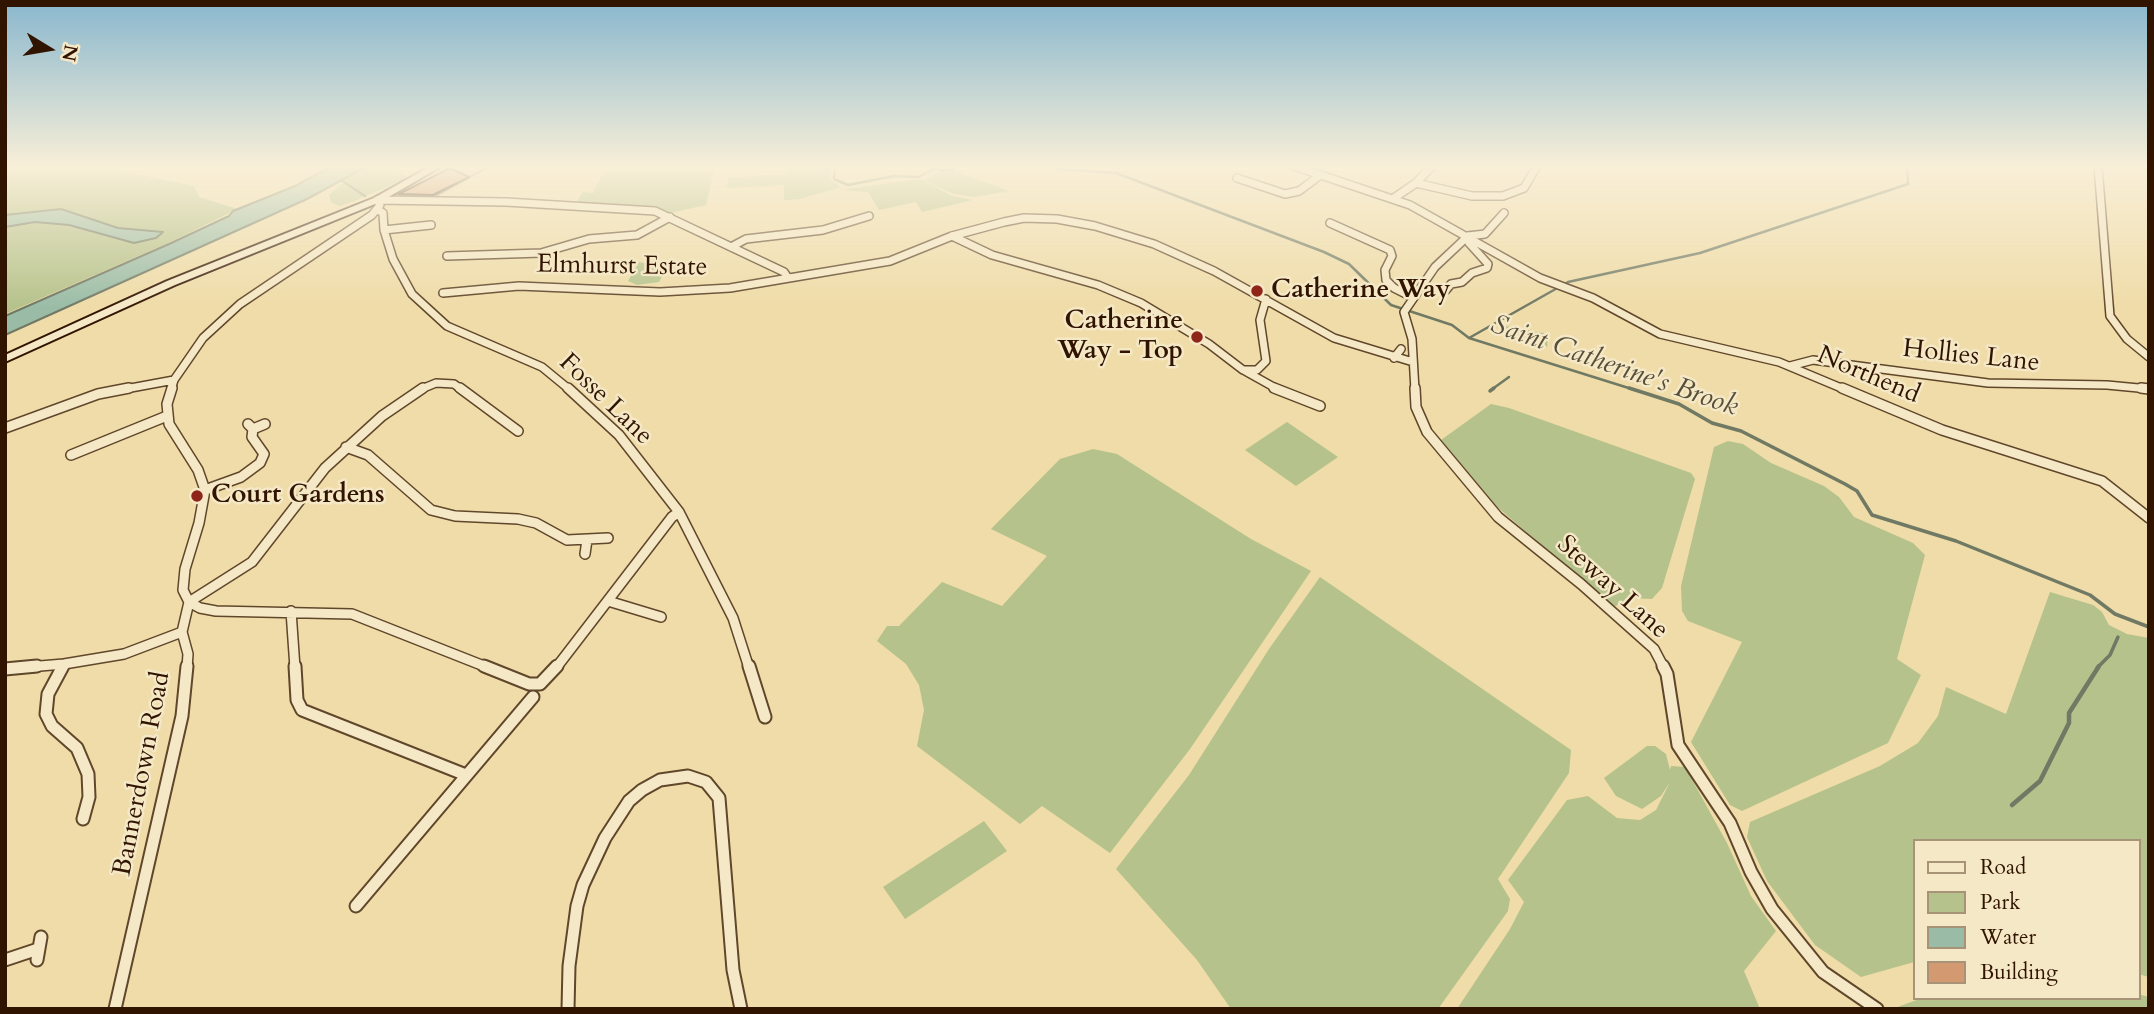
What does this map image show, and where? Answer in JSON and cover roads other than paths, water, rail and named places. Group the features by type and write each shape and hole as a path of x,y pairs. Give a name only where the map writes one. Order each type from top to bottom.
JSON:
{"street":[{"path":"5,359 175,282 356,213"},
{"path":"265,425 250,426 252,438 262,449 260,463 241,478 205,490 198,470 169,424 168,393 188,356 223,318 367,213"},
{"name":"Fosse Lane","path":"383,213 384,230 393,259 412,294 438,321 542,367 556,377 619,435 679,512 733,618 765,717"},
{"name":"Elmhurst Estate","path":"659,213 783,272 788,278"},
{"name":"Northend","path":"1424,213 1515,264 1560,286 1593,298 1670,337 1736,350 1790,366 1960,436 2102,481 2149,518"},
{"path":"1330,223 1390,250 1392,256 1385,270 1386,280 1408,305 1435,267 1468,236 1485,234 1504,213"},
{"path":"2104,213 2110,316 2127,339 2149,357"},
{"name":"Elmhurst Estate","path":"731,247 747,239 823,230 865,220 869,216"},
{"path":"447,256 541,253 589,239 637,234 670,217"},
{"path":"952,236 1024,218 1072,220 1164,247 1266,299 1334,338 1413,362"},
{"path":"384,230 431,225"},
{"path":"952,236 992,255 1098,285 1141,303 1209,344 1271,387 1320,406"},
{"name":"Elmhurst Estate","path":"443,293 519,286 693,292 890,261 952,236"},
{"path":"1446,290 1451,284 1462,282 1472,273 1488,268 1485,260 1469,243 1468,236"},
{"path":"1243,370 1257,370 1266,361 1260,320 1266,299"},
{"name":"Steway Lane","path":"1408,305 1416,407 1430,439 1498,517 1581,584 1654,649 1667,674 1678,745 1723,811 1751,872 1772,909 1823,972 1877,1009"},
{"path":"1394,358 1401,349"},
{"name":"Hollies Lane","path":"1790,366 1813,360 2020,386 2107,384 2149,388"},
{"path":"5,428 98,394 174,380"},
{"path":"519,431 454,384 436,383 417,391 346,447 309,486 252,562 189,602 200,608 216,611 352,614 528,684 540,684 549,677 672,517 679,512"},
{"path":"71,454 167,416"},
{"path":"346,447 368,455 431,510 455,516 518,519 536,523 567,540 608,538"},
{"name":"Bannerdown Road","path":"115,1009 182,716 188,654 182,632 189,602 183,590 185,569 199,523 205,490"},
{"path":"585,554 587,540"},
{"path":"608,601 661,617"},
{"path":"291,611 297,701 302,710 466,775"},
{"path":"5,669 64,664 124,654 182,632"},
{"path":"64,664 48,694 46,714 52,726 77,748 88,774 89,797 83,819"},
{"path":"356,906 533,697"},
{"path":"568,1009 569,967 577,906 596,855 629,801 660,780 688,776 706,782 719,798 733,970 741,1009"},
{"path":"5,960 39,949"}],"water":[{"path":"74,213 118,228 163,232 156,238 134,243 69,225 35,222 5,227 5,215"},
{"path":"231,213 275,213 5,335 5,316"}],"waterway":[{"name":"Saint Catherine's Brook","path":"1222,213 1349,264 1391,305 1452,325 1469,338"},
{"path":"1469,338 1568,282 1700,253 1820,213"},
{"name":"Saint Catherine's Brook","path":"1469,338 1635,390"},
{"path":"1491,390 1509,377"},
{"path":"1490,391 1494,388"},
{"name":"Saint Catherine's Brook","path":"1629,388 1679,404 1712,423 1741,431 1845,484 1857,491 1872,515 1956,541 2090,595 2115,614 2149,627"},
{"path":"2099,666 2110,655 2118,637"},
{"path":"2012,805 2040,781 2069,723 2069,713 2099,666"}],"place":[{"name":"Catherine Way","path":"1257,291"},
{"name":"Catherine Way - Top","path":"1197,337"},
{"name":"Court Gardens","path":"197,496"}]}
